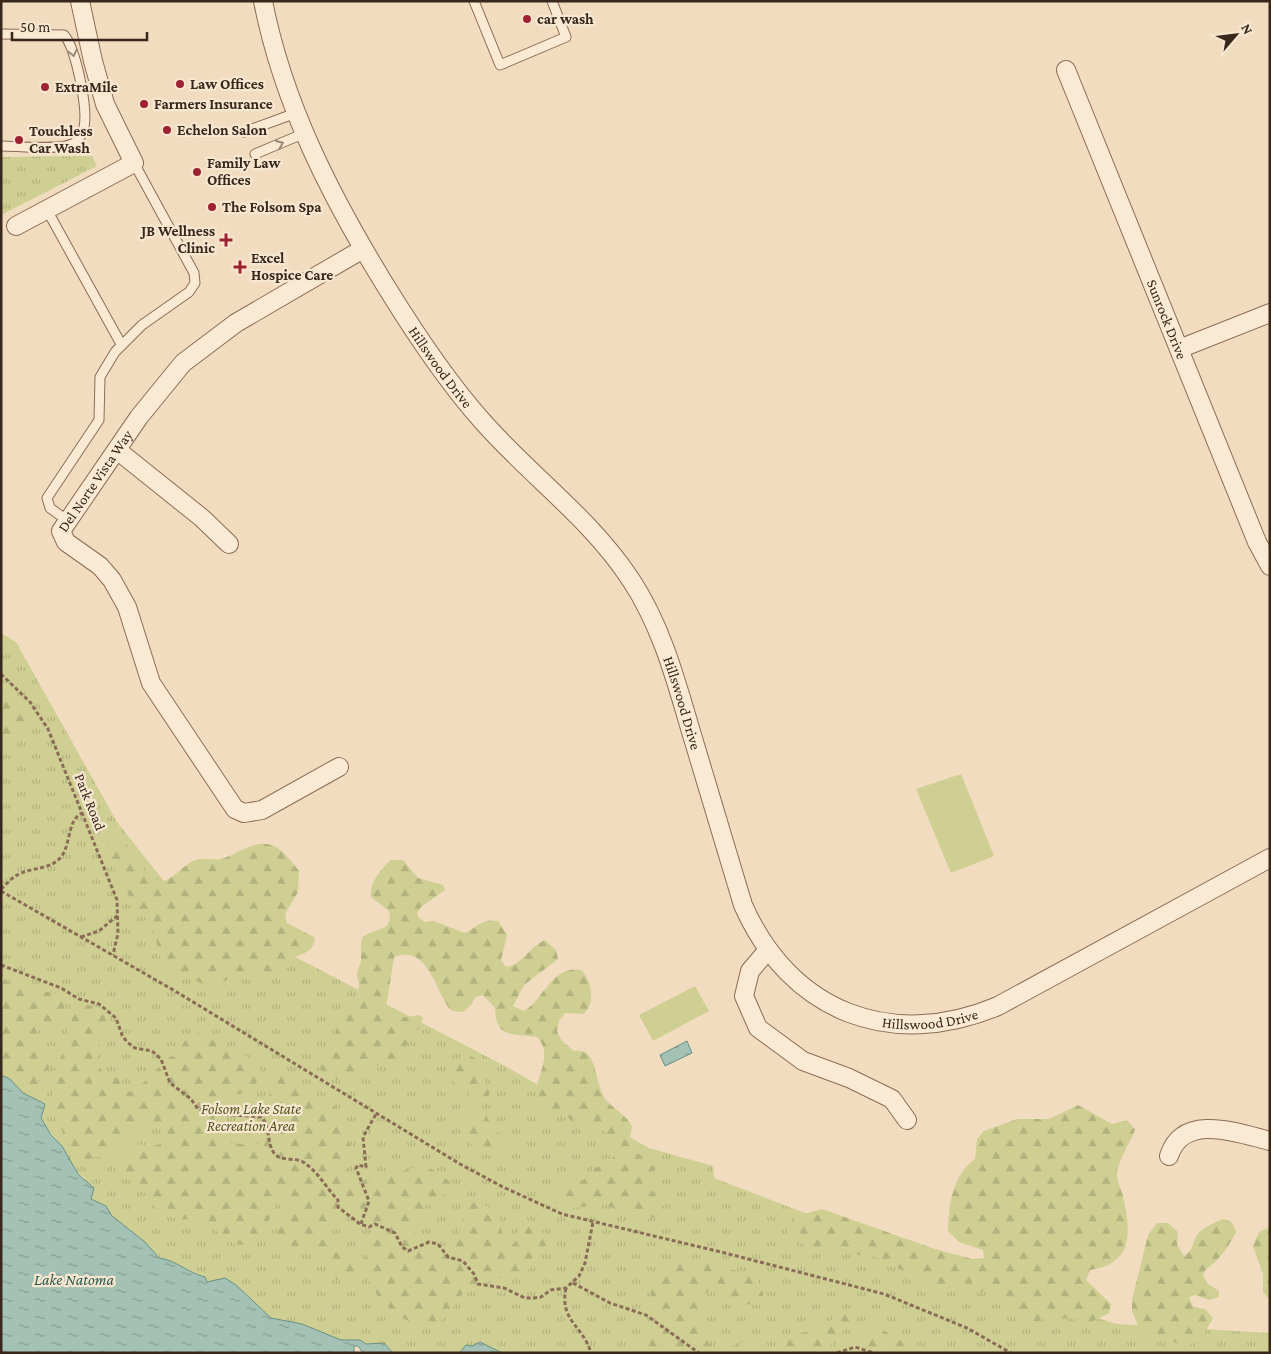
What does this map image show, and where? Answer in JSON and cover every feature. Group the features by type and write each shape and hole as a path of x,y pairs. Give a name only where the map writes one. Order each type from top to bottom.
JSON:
{"street":[{"path":"16,226 134,163 105,104 92,61 80,1"},
{"name":"Hillswood Drive","path":"263,1 279,64 296,113 321,171 363,249 414,332 448,379 517,458 585,522 610,550 632,581 650,613 665,647 743,905 753,929 767,951 803,987 825,1001 848,1012 898,1025 949,1022 974,1016 998,1006 1270,858"},
{"name":"Sunrock Drive","path":"1066,70 1257,542 1270,566"},
{"name":"Del Norte Vista Way","path":"339,767 262,810 244,813 235,809 152,682 127,607 112,580 100,566 63,538 61,531 166,382 201,347 236,322 363,249"},
{"path":"1179,349 1270,313"},
{"path":"117,450 202,518 229,544"},
{"path":"767,951 750,971 744,996 758,1028 804,1061 892,1099 907,1120"},
{"path":"1170,1156 1172,1147 1185,1135 1204,1128 1223,1129 1270,1141"}],"lane":[{"path":"474,1 500,65 566,37 552,1"},
{"path":"1,34 64,35 70,44 81,90 85,121 80,136 72,144 48,147 1,146"},
{"path":"244,132 296,113"},
{"path":"255,154 305,133"},
{"path":"68,521 50,508 47,498 98,420 100,377 121,344 142,326 189,292 196,280 194,273 134,163"},
{"path":"47,210 121,344"}],"path":[{"name":"Park Road","path":"1,674 30,702 48,728 82,812 116,900 119,915 118,933 112,955"},
{"path":"82,812 75,819 66,848 58,860 44,868 18,874 1,890 376,1114 511,1191 562,1214 884,1294 967,1328 1010,1353"},
{"path":"81,937 99,931 119,915"},
{"path":"1,965 3,968 61,988 79,999 99,1004 116,1018 122,1035 127,1042 135,1048 152,1051 161,1059 170,1083 191,1099 198,1109 219,1114 261,1117 266,1121 270,1144 274,1154 282,1158 302,1162 311,1168 338,1200 338,1207 360,1224 369,1227 375,1224 395,1233 402,1247 408,1251 429,1242 438,1244 448,1257 463,1261 474,1274 478,1284 504,1288 525,1298 541,1297 551,1290 566,1288 573,1283 584,1263 593,1222"},
{"path":"360,1224 369,1201 356,1168 361,1165 366,1167 363,1137 376,1114"},
{"path":"573,1283 610,1303 646,1315 698,1353"},
{"path":"566,1288 563,1302 566,1312 586,1341 591,1353"},
{"path":"836,1353 855,1347 874,1353"}],"green space":[{"path":"92,156 97,166 1,215 1,157"},
{"name":"Folsom Lake State Recreation Area","path":"1,633 16,642 117,822 174,894 505,1066 649,1148 713,1166 714,1178 997,1287 1117,1324 1270,1333 1270,1353 502,1353 477,1347 461,1349 459,1353 393,1353 391,1349 382,1344 366,1344 360,1340 341,1340 302,1324 271,1318 236,1285 225,1278 207,1282 205,1277 171,1261 159,1258 145,1242 112,1217 106,1206 91,1199 84,1177 73,1167 65,1150 41,1118 45,1104 23,1093 10,1079 1,1075"},
{"path":"1,698 13,701 20,706 24,712 25,720 23,728 18,735 1,747"},
{"path":"961,774 994,856 951,873 916,789"},
{"path":"114,833 127,844 146,873 160,881 167,880 195,860 221,859 255,845 264,844 277,848 283,852 299,871 298,892 285,914 287,923 315,938 312,948 286,960 272,975 237,975 215,986 202,984 189,978 173,976 168,973 162,964 150,924 128,895 117,875 109,853 107,838"},
{"path":"391,860 403,860 418,878 443,885 445,890 421,907 417,913 419,918 425,922 434,921 465,933 484,922 498,921 507,935 501,960 506,967 521,960 545,940 556,950 558,959 524,985 513,1006 524,1011 531,1006 555,978 571,970 582,970 590,986 590,1004 583,1014 565,1013 559,1021 557,1031 562,1041 574,1051 582,1051 588,1054 603,1095 632,1126 631,1147 654,1167 651,1188 663,1205 657,1214 650,1219 643,1220 626,1215 602,1204 576,1208 556,1203 553,1195 561,1184 574,1179 583,1180 595,1168 613,1157 616,1151 614,1140 606,1132 575,1123 563,1112 545,1113 538,1104 536,1095 544,1056 543,1046 537,1037 507,1033 502,1030 498,1025 495,1008 483,995 475,997 472,1004 463,1012 452,1011 446,1004 424,964 416,957 406,954 394,957 386,1008 397,1016 419,1015 423,1018 418,1029 410,1037 404,1054 398,1061 386,1066 377,1065 352,1088 320,1069 318,1064 337,1041 338,1016 359,988 357,974 361,961 362,940 366,935 387,926 390,919 389,911 371,897 371,892 377,877"},
{"path":"1,976 13,985 54,993 61,996 63,1002 64,1011 50,1029 40,1029 34,1035 50,1062 48,1070 38,1073 41,1088 34,1092 22,1083 12,1070 1,1065"},
{"path":"695,986 709,1011 653,1041 639,1015"},
{"path":"83,1004 100,1008 109,1019 108,1028 99,1042 101,1051 96,1060 104,1074 118,1078 123,1088 130,1092 143,1083 168,1058 179,1052 185,1040 198,1033 241,1053 259,1064 259,1076 255,1085 244,1092 226,1099 217,1108 213,1131 222,1141 253,1146 261,1142 273,1124 268,1083 275,1074 281,1072 309,1093 335,1106 350,1144 346,1167 351,1177 371,1181 419,1167 429,1168 439,1173 450,1182 450,1190 422,1209 413,1230 436,1259 454,1249 467,1206 475,1202 483,1204 497,1216 501,1226 503,1241 511,1246 518,1239 519,1226 524,1220 538,1224 548,1241 545,1247 533,1253 531,1268 524,1272 478,1284 470,1288 439,1322 421,1324 397,1315 377,1296 370,1284 365,1261 375,1224 367,1215 352,1213 331,1228 329,1235 331,1239 342,1254 353,1262 357,1274 353,1281 343,1283 329,1274 319,1247 312,1244 284,1250 279,1243 279,1230 288,1212 291,1197 285,1194 278,1197 262,1233 248,1244 239,1245 229,1241 200,1221 181,1219 163,1213 148,1199 136,1176 125,1174 119,1162 123,1153 139,1144 150,1147 160,1144 163,1135 155,1122 146,1122 121,1141 115,1149 104,1155 83,1161 62,1131 53,1097 54,1073 65,1048 72,1019"},
{"path":"470,1055 474,1058 476,1072 484,1079 490,1091 488,1099 477,1104 470,1101 467,1088 453,1082 449,1076 450,1068 462,1056"},
{"path":"1078,1105 1112,1124 1127,1120 1135,1130 1117,1173 1126,1209 1128,1234 1126,1244 1122,1253 1115,1261 1104,1267 1090,1270 1086,1280 1111,1304 1109,1313 1089,1323 1075,1319 1052,1318 1033,1322 1014,1313 1004,1300 988,1292 932,1285 873,1256 846,1254 804,1245 787,1234 793,1217 822,1209 935,1249 972,1259 984,1258 983,1250 959,1242 948,1231 953,1191 961,1174 975,1159 977,1139 984,1131 1017,1119 1049,1119"},
{"path":"475,1113 486,1115 494,1130 507,1138 509,1143 506,1149 491,1154 484,1153 469,1142 462,1129 466,1119"},
{"path":"1223,1219 1232,1222 1236,1232 1223,1254 1203,1275 1208,1284 1219,1291 1219,1297 1209,1300 1195,1295 1189,1297 1193,1307 1205,1309 1213,1318 1201,1340 1188,1346 1162,1339 1151,1340 1142,1335 1132,1311 1132,1300 1148,1235 1157,1223 1168,1223 1178,1232 1177,1245 1184,1256 1190,1251 1199,1232"},
{"path":"1270,1228 1270,1301 1263,1292 1263,1274 1253,1246 1259,1232"},
{"path":"675,1260 716,1265 756,1277 763,1293 763,1299 756,1305 749,1305 708,1291 702,1296 702,1320 708,1342 719,1351 747,1341 758,1347 759,1353 633,1353 643,1332 656,1325 662,1318 653,1300 652,1288 661,1272"},
{"path":"849,1314 851,1322 824,1353 785,1353 784,1349 788,1337 797,1333 812,1331 832,1319"},
{"path":"880,1328 921,1353 854,1353 861,1334 868,1330"}],"water":[{"path":"687,1041 692,1053 665,1066 660,1055"},
{"name":"Lake Natoma","path":"1,1075 10,1079 23,1093 45,1104 41,1118 51,1135 62,1146 78,1174 94,1188 91,1199 106,1206 112,1216 145,1242 159,1258 171,1261 205,1277 207,1282 225,1278 236,1285 271,1318 302,1324 341,1340 360,1340 366,1344 384,1343 393,1353 363,1353 358,1346 354,1346 354,1353 1,1353"},
{"path":"480,1342 502,1353 459,1353 466,1345 472,1346"}],"place":[{"name":"car wash","path":"527,19"},
{"name":"Law Offices","path":"180,84"},
{"name":"ExtraMile","path":"45,87"},
{"name":"Farmers Insurance","path":"144,104"},
{"name":"Echelon Salon","path":"167,130"},
{"name":"Touchless Car Wash","path":"19,140"},
{"name":"Family Law Offices","path":"197,172"},
{"name":"The Folsom Spa","path":"212,207"},
{"name":"JB Wellness Clinic","path":"226,240"},
{"name":"Excel Hospice Care","path":"240,267"}]}
